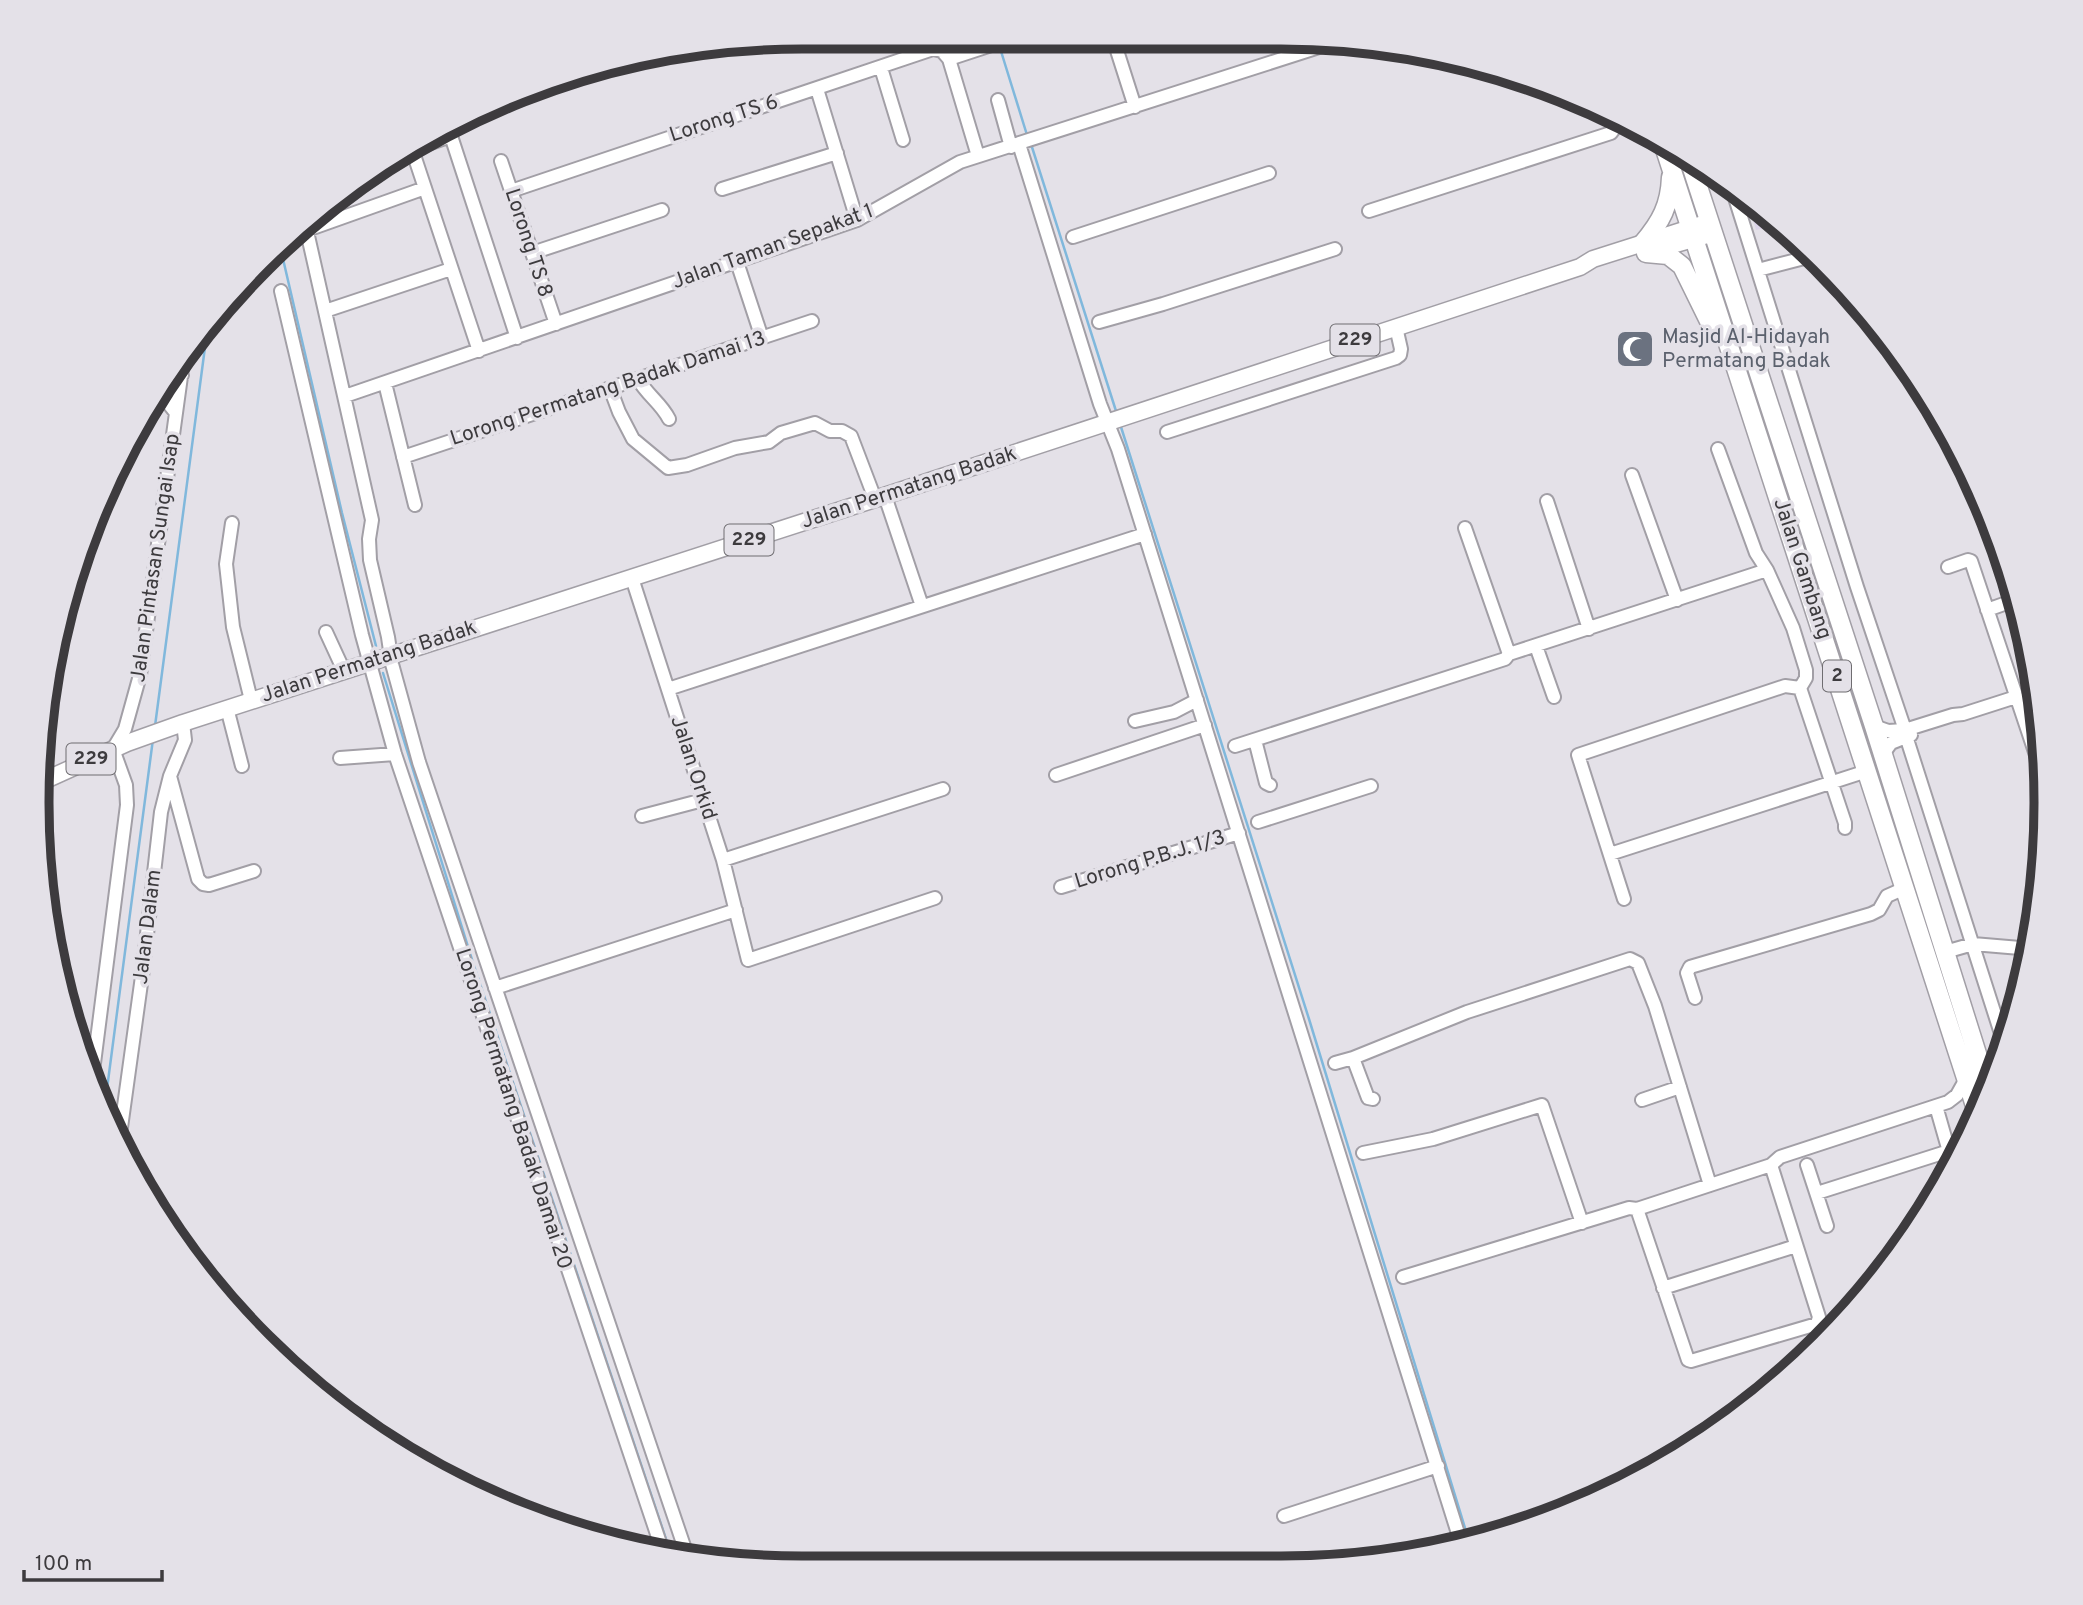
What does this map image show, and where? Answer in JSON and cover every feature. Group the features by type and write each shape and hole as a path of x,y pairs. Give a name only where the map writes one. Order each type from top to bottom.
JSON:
{"highway":[{"name":"Jalan Gambang","path":"1668,156 1973,1100"},
{"path":"1672,170 1666,211 1645,248 1675,258 1688,274 1747,402"},
{"name":"Jalan Gambang","path":"1693,173 1874,726 1983,1074"}],"main road":[{"name":"Jalan Permatang Badak","path":"50,778 141,738 251,700 1580,267 1593,259 1645,248 1711,227"}],"street":[{"name":"Lorong TS 6","path":"511,191 938,49 949,59"},
{"path":"978,156 949,59 980,49"},
{"path":"1117,49 1135,107 1310,50"},
{"path":"881,68 903,140"},
{"path":"817,89 857,220"},
{"path":"998,100 1018,144 1145,534 1458,1534"},
{"name":"Jalan Taman Sepakat 1","path":"556,324 857,220 944,170 978,156 1135,107"},
{"path":"1369,211 1611,133 1613,127"},
{"path":"451,137 517,338"},
{"path":"722,190 837,153"},
{"path":"411,159 425,188 479,351"},
{"name":"Lorong TS 8","path":"501,161 556,324"},
{"path":"1073,237 1269,173"},
{"path":"323,222 425,188"},
{"path":"1737,203 1999,1028"},
{"path":"532,253 662,210"},
{"path":"308,235 372,520 370,560 390,656 419,762 684,1547"},
{"path":"1098,322 1335,249"},
{"path":"1758,270 1801,259"},
{"path":"737,262 762,338"},
{"path":"325,312 451,268"},
{"name":"Lorong Permatang Badak Damai 20","path":"281,291 369,663 395,754 660,1543"},
{"name":"Lorong Permatang Badak Damai 13","path":"404,457 812,321"},
{"path":"345,396 556,324"},
{"path":"1167,432 1396,358 1401,349 1396,327"},
{"name":"Jalan Pintasan Sungai Isap","path":"113,749 128,722 140,675 182,376"},
{"path":"638,379 647,394 662,406 669,419"},
{"path":"385,383 415,505"},
{"path":"610,388 633,439 667,468 687,465 735,448 769,442 780,433 815,423 830,431 842,431 851,436 880,497 922,606"},
{"path":"166,400 176,413"},
{"path":"1718,449 1756,553 1767,570 1799,646 1807,670 1800,688 1845,828"},
{"path":"1632,475 1677,600"},
{"path":"1547,501 1589,629"},
{"path":"232,523 226,564 233,626 251,700"},
{"path":"1465,528 1509,654"},
{"path":"668,689 1145,534"},
{"path":"1948,567 1971,561 2031,741"},
{"path":"1235,746 1493,663 1505,659 1509,654 1767,570"},
{"name":"Jalan Orkid","path":"632,578 723,860 748,960 935,898"},
{"path":"1987,610 2007,603"},
{"path":"326,632 344,671"},
{"path":"1799,646 1825,639"},
{"path":"1536,646 1554,697"},
{"path":"1624,899 1578,755 1785,686 1800,688"},
{"path":"1882,754 1905,733 1953,715 2016,697"},
{"path":"1135,721 1174,712 1197,700"},
{"path":"227,708 242,766"},
{"name":"Jalan Dalam","path":"122,1124 144,969 161,811 170,776 185,740 178,725"},
{"path":"1056,775 1205,725"},
{"path":"1874,726 1905,733"},
{"path":"1255,740 1266,783 1270,785"},
{"path":"94,1060 127,805 126,785 113,749"},
{"path":"340,758 395,754"},
{"path":"1610,854 1867,771"},
{"path":"170,776 198,879 209,885 254,872"},
{"path":"1258,821 1371,786"},
{"path":"723,860 943,789"},
{"path":"642,816 703,800"},
{"name":"Lorong P.B.J. 1/3","path":"1061,887 1239,833"},
{"path":"1695,998 1687,973 1690,967 1871,914 1879,910 1887,896 1905,888"},
{"path":"495,988 736,910"},
{"path":"1945,952 1973,944 2020,948"},
{"path":"1335,1063 1467,1012 1630,959 1638,963 1651,996 1710,1185"},
{"path":"1353,1058 1368,1098 1373,1099"},
{"path":"1403,1277 1629,1208 1637,1209 1771,1165 1780,1157 1942,1104 1963,1087 1966,1079"},
{"path":"1642,1100 1680,1087"},
{"path":"1942,1104 1970,1107"},
{"path":"1942,1104 1950,1148"},
{"path":"1363,1153 1433,1139 1542,1105 1582,1223"},
{"path":"1817,1193 1944,1158"},
{"path":"1637,1209 1685,1357 1691,1361 1818,1324 1819,1317 1771,1165"},
{"path":"1807,1165 1827,1226"},
{"path":"1663,1289 1796,1246"},
{"path":"1284,1516 1438,1466"}],"shaded area":[{"path":"1752,215 1767,228 1756,230"}],"waterway":[{"path":"1000,49 1027,135"},
{"path":"1031,144 1116,411"},
{"path":"283,258 376,646"},
{"path":"155,726 205,343"},
{"path":"1121,427 1309,1019 1466,1532"},
{"path":"383,673 474,966 668,1544"},
{"path":"107,1092 153,739"}],"place":[{"name":"Masjid Al-Hidayah Permatang Badak","path":"1635,349"}]}
